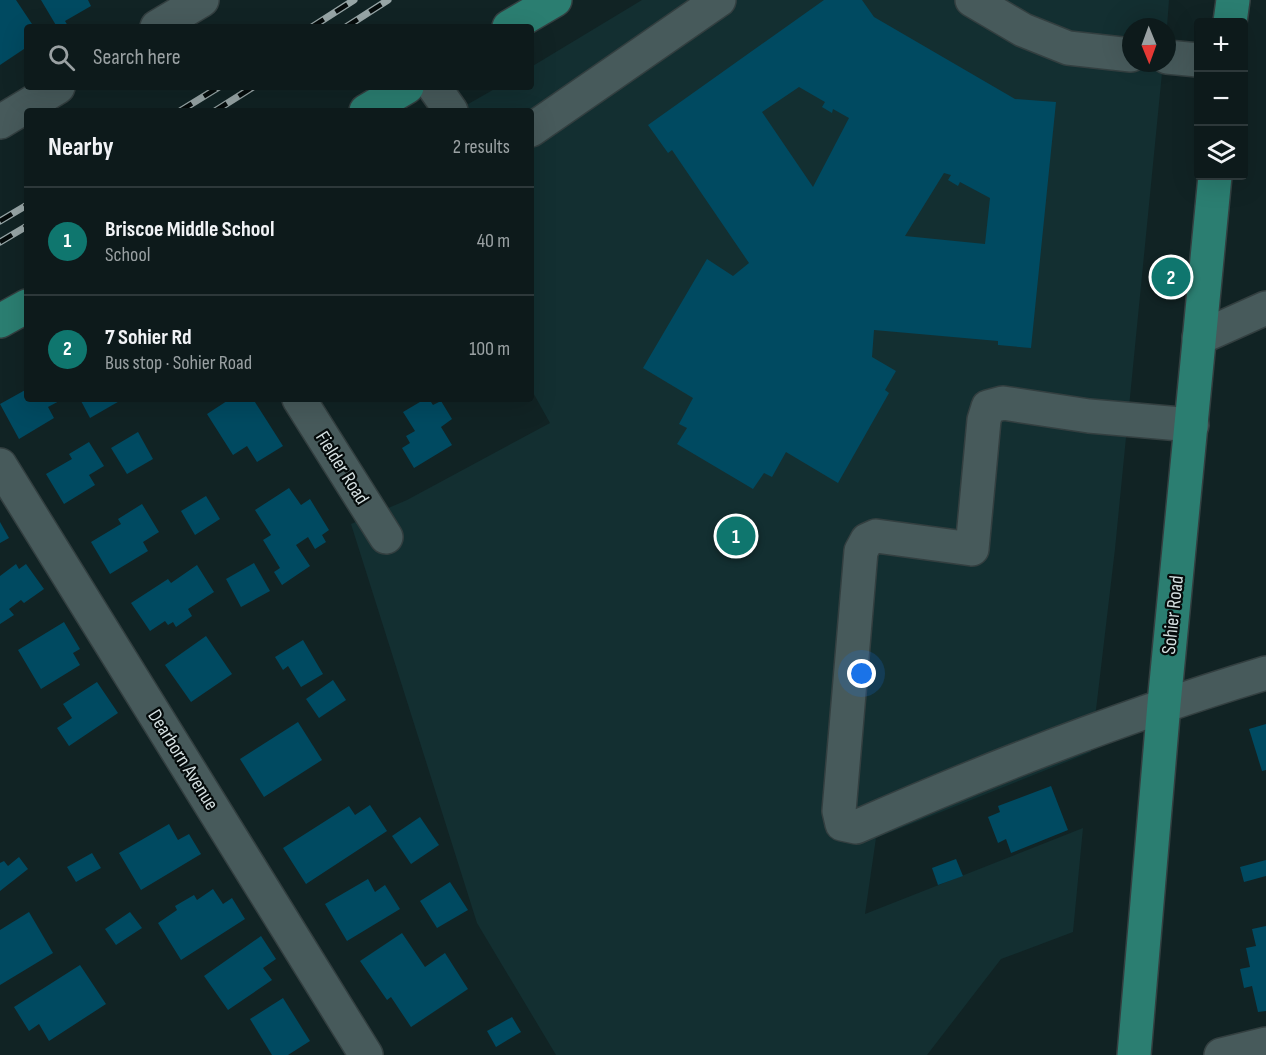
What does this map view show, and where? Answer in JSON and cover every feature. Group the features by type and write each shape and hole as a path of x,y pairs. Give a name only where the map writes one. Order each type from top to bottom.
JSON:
{"main road":[{"path":"514,24 555,0"},
{"path":"1231,18 1233,0"},
{"path":"371,108 402,90"},
{"name":"Sohier Road","path":"1134,1055 1164,704 1215,180"},
{"path":"0,321 24,308"}],"street":[{"path":"163,24 202,0"},
{"path":"534,128 719,0"},
{"path":"972,0 1023,30 1068,48 1122,54"},
{"path":"1176,58 1194,60"},
{"path":"0,122 53,90"},
{"path":"436,90 450,108"},
{"path":"1199,338 1266,309"},
{"name":"Fielder Road","path":"301,402 386,537"},
{"path":"1191,425 1089,416 1003,403 988,407 984,420 972,549 876,536 867,540 861,550 839,811 842,824 856,827 948,787 1164,704 1266,674"},
{"name":"Dearborn Avenue","path":"0,465 366,1055"},
{"path":"1221,1055 1266,1044"}],"shaded area":[{"path":"642,0 1169,0 1168,18 1122,18 1122,72 1162,72 1115,549 1091,752 876,838 865,914 1083,828 1073,932 1001,959 927,1055 556,1055 477,923 351,524 407,500 550,423 534,394 534,108 461,108 493,90 534,90 534,65"}],"building":[{"path":"0,0 16,0 32,24 24,24 24,49 0,65"},
{"path":"41,0 88,0 91,6 65,21 67,24 55,24"},
{"path":"824,0 862,0 874,17 1015,99 1056,102 1031,348 998,345 998,341 874,330 872,357 896,371 885,390 889,393 838,483 786,452 772,477 764,473 753,489 677,444 687,428 679,424 693,398 643,368 707,259 733,276 749,263 672,150 668,153 648,125","holes":["799,87 825,102 822,107 832,113 833,109 849,118 813,187 762,112","944,173 951,175 948,180 958,186 960,182 990,198 985,244 905,236"]},
{"path":"24,391 24,402 57,402 48,407 54,418 19,439 0,404"},
{"path":"82,402 118,402 90,418"},
{"path":"225,402 255,402 283,446 257,462 247,446 233,455 207,414"},
{"path":"420,402 431,402 433,405 442,402 452,419 441,427 452,445 414,468 402,448 410,443 406,436 415,431 403,412"},
{"path":"138,432 153,459 127,474 111,448"},
{"path":"89,442 104,466 89,475 95,485 64,504 46,474 72,459 69,454"},
{"path":"289,488 301,505 310,499 329,530 322,535 326,542 315,549 308,537 296,545 310,566 282,585 274,572 280,568 263,540 271,535 255,510"},
{"path":"206,496 220,519 195,535 181,511"},
{"path":"142,504 159,532 143,542 148,551 110,574 91,542 121,524 118,519"},
{"path":"0,522 9,538 0,543"},
{"path":"254,563 270,591 241,607 226,579"},
{"path":"16,564 19,569 26,564 44,589 24,603 21,600 9,609 14,615 0,624 0,576"},
{"path":"197,565 214,592 188,609 192,616 176,627 173,622 168,625 165,621 150,631 131,603 168,579 171,583"},
{"path":"64,622 80,649 73,653 80,665 41,689 18,650"},
{"path":"206,636 232,674 191,702 165,665"},
{"path":"303,640 323,674 301,687 288,666 283,670 275,657"},
{"path":"333,680 346,700 319,718 306,699"},
{"path":"97,682 118,713 69,746 57,728 72,718 63,704"},
{"path":"298,722 322,760 264,797 240,759"},
{"path":"1266,724 1266,770 1262,771 1249,729"},
{"path":"1051,786 1068,830 1011,853 1006,839 998,843 988,817 1000,812 998,806"},
{"path":"370,805 387,831 306,884 283,848 349,806 355,815"},
{"path":"420,817 439,845 411,864 392,836"},
{"path":"169,824 178,840 189,834 201,854 141,890 119,853"},
{"path":"92,853 101,868 76,882 67,867"},
{"path":"19,857 28,869 0,891 0,863 4,861 8,866"},
{"path":"956,859 963,876 938,885 932,868"},
{"path":"1266,860 1266,876 1244,882 1240,867"},
{"path":"368,879 375,892 385,885 400,909 347,941 325,904"},
{"path":"450,882 468,910 437,928 420,901"},
{"path":"213,889 223,904 232,898 245,919 181,960 158,923 177,910 175,906 194,895 197,900"},
{"path":"29,912 53,953 0,985 0,930"},
{"path":"130,912 142,928 116,945 105,929"},
{"path":"1266,926 1266,1011 1258,1012 1252,986 1244,988 1240,969 1250,967 1246,948 1256,946 1252,929"},
{"path":"402,933 425,967 445,953 468,989 411,1027 391,997 387,1000 360,961"},
{"path":"261,936 276,959 263,968 272,980 228,1010 204,976"},
{"path":"80,965 106,1004 49,1041 39,1024 29,1031 14,1007"},
{"path":"283,998 310,1041 288,1055 272,1055 250,1019"},
{"path":"512,1017 521,1032 496,1047 487,1031"}],"railway":[{"path":"317,24 354,0"},
{"path":"351,24 388,0"},
{"path":"185,108 214,90"},
{"path":"220,108 248,90"},
{"path":"0,221 24,207"},
{"path":"0,242 24,228"}],"place":[{"name":"7 Sohier Rd","path":"1171,277"},
{"name":"Briscoe Middle School","path":"736,536"}]}
